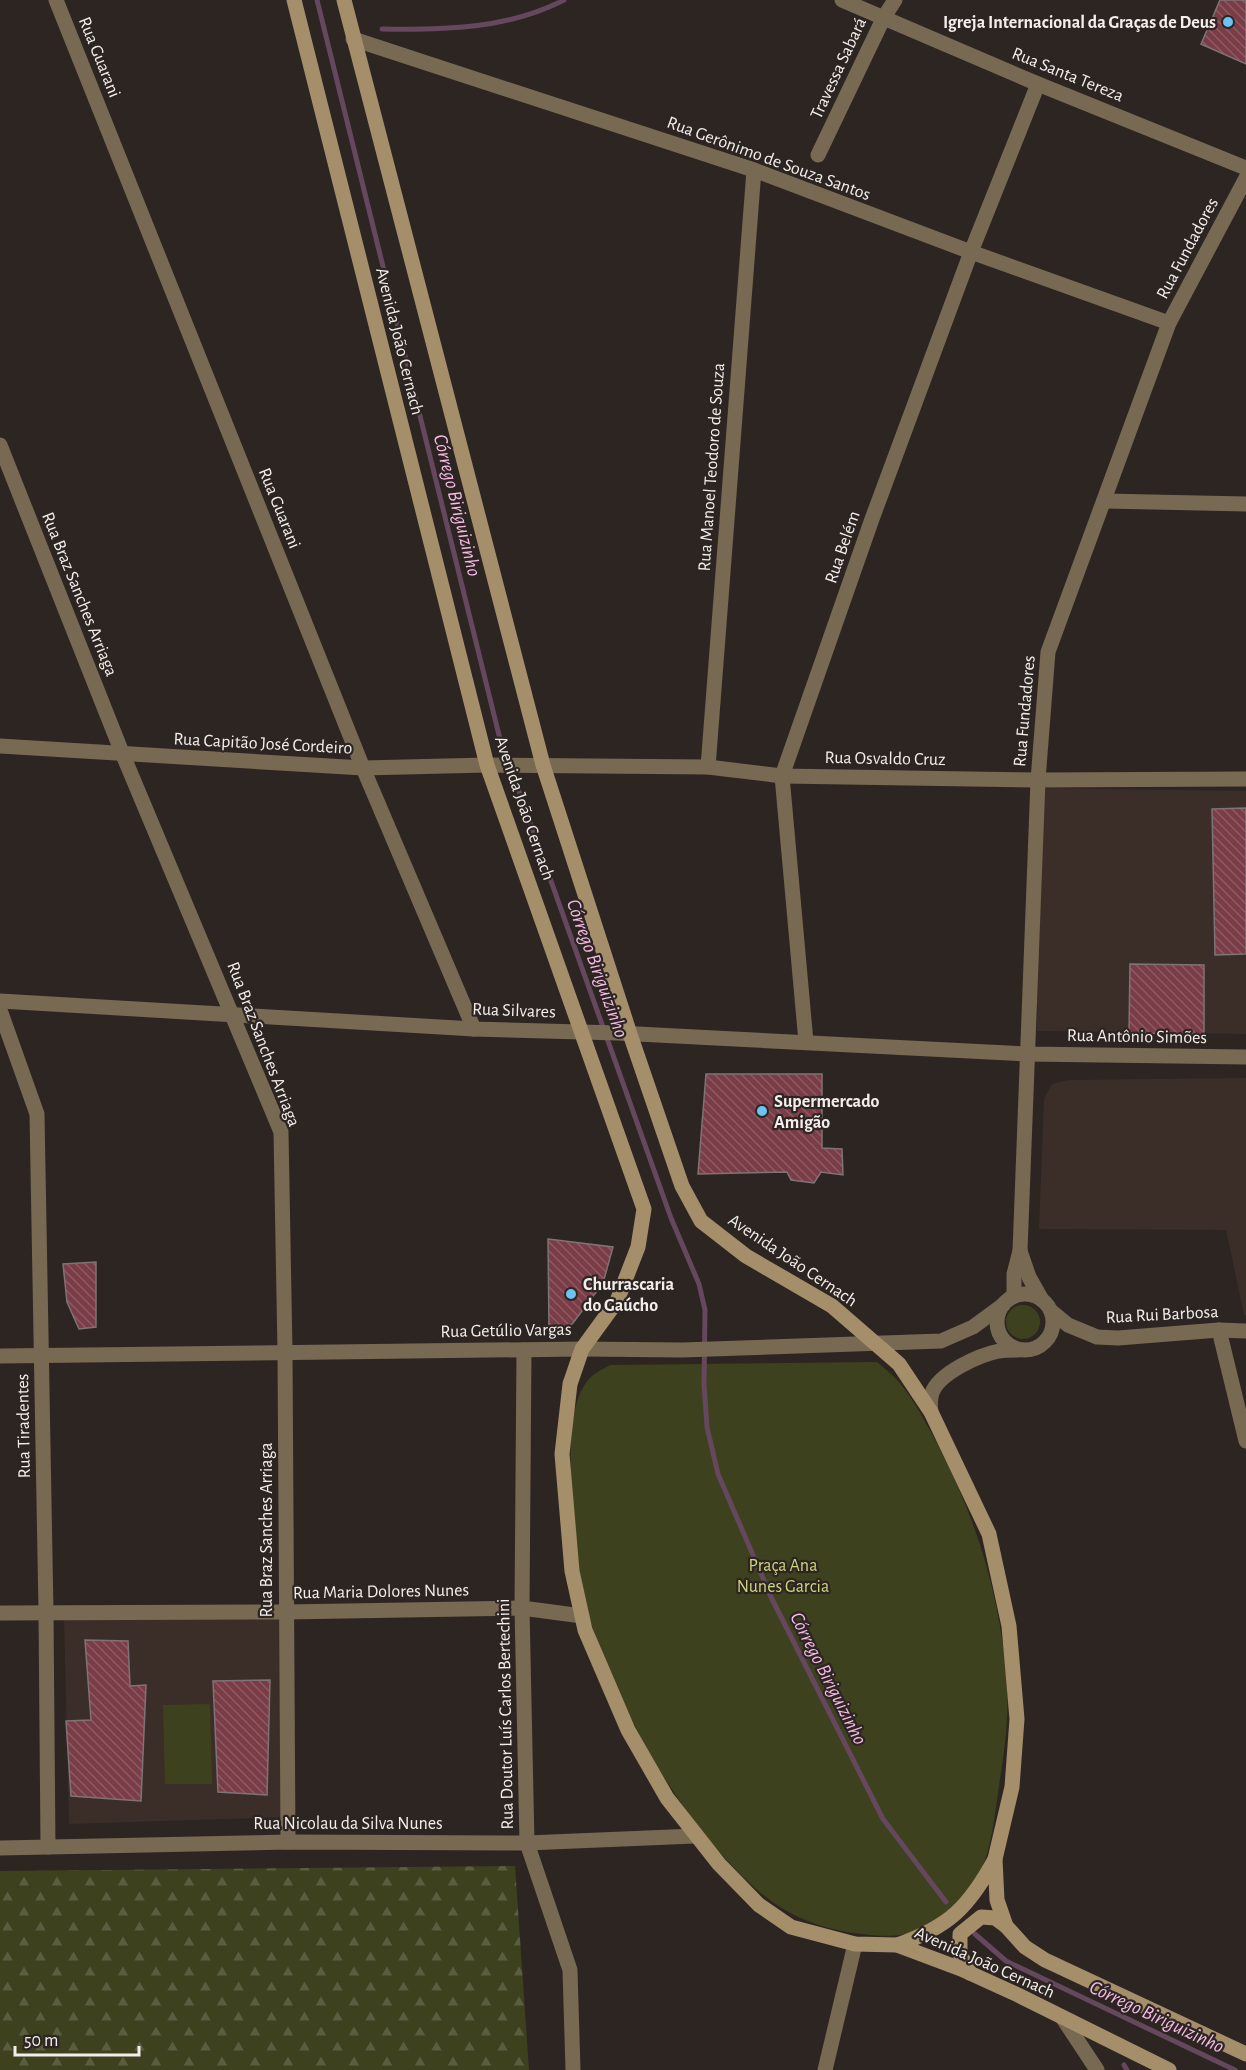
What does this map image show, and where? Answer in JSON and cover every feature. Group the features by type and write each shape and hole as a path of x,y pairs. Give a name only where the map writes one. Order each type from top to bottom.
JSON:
{"main road":[{"name":"Avenida João Cernach","path":"294,0 492,765 589,1032 644,1209 638,1247 617,1301 582,1349 570,1384 562,1454 572,1571 585,1630 628,1730 668,1798 695,1836 759,1905 791,1927 855,1944 897,1945 970,1973 1169,2070"},
{"name":"Avenida João Cernach","path":"344,0 543,765 624,1034 682,1186 701,1221 746,1256 832,1306 899,1364 931,1412 989,1534 1009,1626 1017,1719 1012,1787 995,1859 997,1900 1006,1926 1024,1947 1045,1960 1246,2054"},
{"path":"897,1945 920,1937 947,1922 981,1887 995,1859"},
{"path":"970,1973 960,1954 960,1934 981,1917 994,1918 1006,1926"}],"street":[{"name":"Rua Guarani","path":"56,0 363,768 474,1029"},
{"path":"344,0 355,0"},
{"name":"Rua Santa Tereza","path":"842,0 1038,84 1246,168"},
{"name":"Travessa Sabará","path":"818,154 884,17 895,0"},
{"name":"Rua Gerônimo de Souza Santos","path":"353,39 754,170 971,252 1169,323"},
{"name":"Rua Belém","path":"806,1042 782,776 868,530 971,252 1038,84"},
{"name":"Rua Manoel Teodoro de Souza","path":"708,767 754,170"},
{"name":"Rua Fundadores","path":"1009,1300 1020,1251 1038,780 1048,652 1169,323 1246,178"},
{"name":"Rua Braz Sanches Arriaga","path":"0,445 123,755 281,1132 285,1352 288,1842"},
{"path":"1105,501 1246,504"},
{"name":"Rua Capitão José Cordeiro","path":"0,746 363,768 523,765"},
{"name":"Rua Osvaldo Cruz","path":"523,765 708,767 782,776 1038,780 1246,779"},
{"name":"Rua Silvares","path":"0,1001 474,1029 589,1032 1027,1054"},
{"name":"Rua Tiradentes","path":"0,1010 37,1114 48,1847"},
{"name":"Rua Antônio Simões","path":"1027,1054 1246,1057"},
{"name":"Rua Fundadores","path":"1020,1251 1029,1277 1047,1305"},
{"path":"931,1412 932,1391 938,1383 966,1362 1000,1351 1022,1350 1032,1349 1041,1346 1048,1339 1053,1320 1047,1305 1029,1294 1009,1300 997,1320 998,1329 1007,1343 1022,1350"},
{"name":"Rua Getúlio Vargas","path":"0,1356 582,1349 682,1350 941,1341 973,1327 1009,1300"},
{"name":"Rua Rui Barbosa","path":"1047,1305 1068,1325 1097,1337 1118,1338 1218,1330 1246,1331"},
{"path":"1218,1330 1246,1441"},
{"name":"Rua Doutor Luís Carlos Bertechini","path":"524,1350 522,1608 527,1843 570,1970 573,2070"},
{"name":"Rua Maria Dolores Nunes","path":"0,1613 522,1608 582,1616"},
{"name":"Rua Nicolau da Silva Nunes","path":"0,1848 288,1842 527,1843 695,1836"},
{"path":"825,2070 855,1944"},
{"path":"1062,2017 1097,2070"}],"shaded area":[{"path":"1039,788 1246,791 1246,1034 1037,1031"},
{"path":"1246,1078 1246,1315 1244,1315 1226,1230 1039,1229 1044,1099 1052,1084 1068,1080"},
{"path":"289,1612 289,1817 69,1824 64,1619"}],"green space":[{"path":"1023,1305 1035,1310 1040,1322 1035,1334 1023,1339 1011,1334 1006,1322 1011,1310"},
{"name":"Praça Ana Nunes Garcia","path":"877,1362 898,1381 921,1414 961,1494 984,1557 992,1589 1004,1654 1007,1688 1006,1737 995,1814 980,1874 964,1898 927,1927 902,1935 886,1936 848,1932 819,1925 792,1914 767,1898 730,1864 707,1837 666,1780 631,1719 616,1687 585,1605 576,1557 571,1455 573,1418 583,1387 592,1376 610,1365"},
{"path":"210,1704 212,1784 165,1784 163,1705"},
{"path":"515,1866 529,2070 0,2070 0,1871"}],"building":[{"name":"Igreja Internacional da Graças de Deus","path":"1220,0 1246,0 1246,64 1201,44"},
{"path":"1246,808 1246,954 1215,955 1212,809"},
{"path":"1130,964 1204,965 1204,1034 1129,1033"},
{"name":"Supermercado Amigão","path":"706,1074 822,1074 822,1148 842,1149 843,1175 821,1172 814,1183 791,1180 787,1172 698,1174"},
{"name":"Churrascaria do Gaúcho","path":"548,1239 613,1247 603,1283 573,1323 563,1332 549,1329"},
{"path":"96,1262 96,1327 79,1329 67,1302 63,1264"},
{"path":"85,1640 128,1641 130,1686 146,1685 141,1801 71,1796 66,1721 91,1720"},
{"path":"270,1680 267,1795 218,1792 213,1681"}],"waterway":[{"name":"Córrego Biriguizinho","path":"317,0 499,735 671,1218 699,1284 705,1310 704,1384 707,1427 718,1474 772,1599 883,1819 946,1902"},
{"path":"382,29 475,26 521,17 564,0"},
{"name":"Córrego Biriguizinho","path":"975,1934 1006,1961 1235,2070"},
{"path":"1124,2065 1127,2070"}],"place":[{"name":"Igreja Internacional da Graças de Deus","path":"1228,22"},
{"name":"Supermercado Amigão","path":"762,1111"},
{"name":"Churrascaria do Gaúcho","path":"571,1294"}]}
